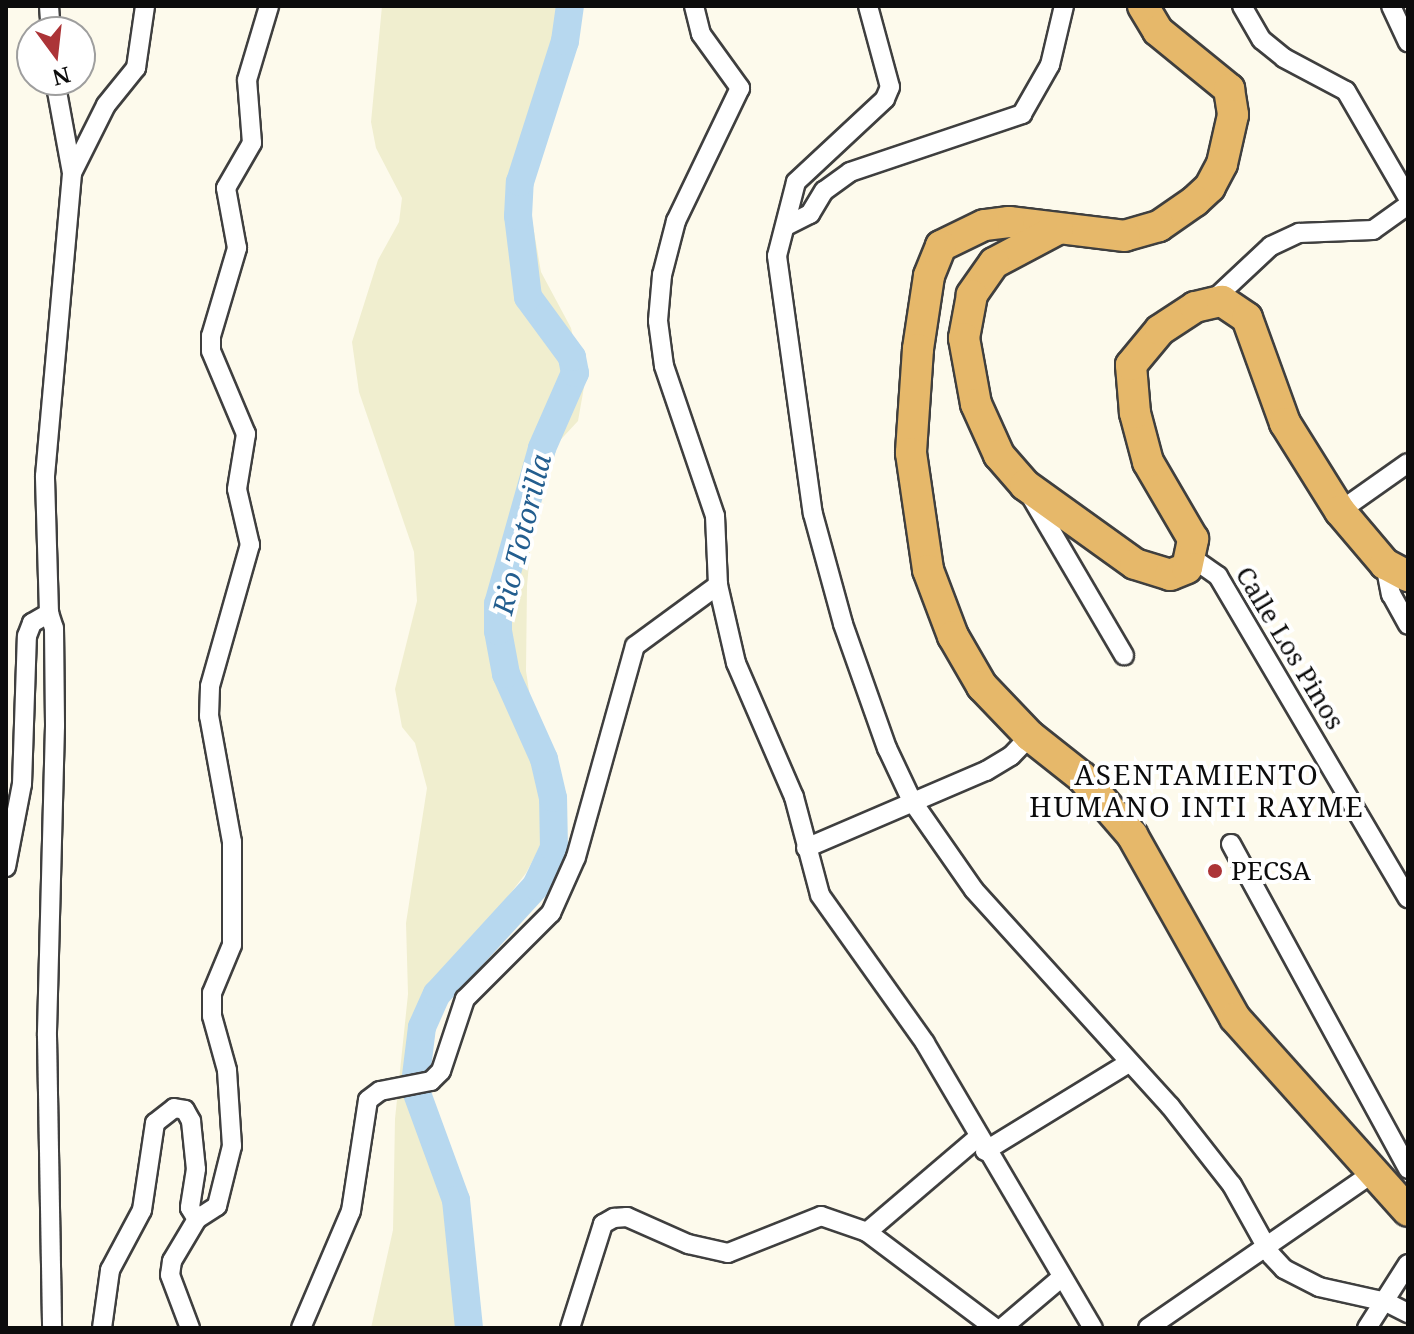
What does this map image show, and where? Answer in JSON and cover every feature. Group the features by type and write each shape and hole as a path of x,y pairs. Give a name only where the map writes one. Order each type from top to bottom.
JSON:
{"highway":[{"path":"1143,6 1158,31 1229,89 1233,115 1222,164 1210,187 1159,226 1125,236 1009,222 984,225 941,246 929,276 918,349 913,496 928,570 953,636 982,686 1030,736 1082,777 1132,835 1235,1018 1408,1211"},
{"path":"1060,229 994,263 972,295 964,338 973,387 999,455 1025,485 1153,572 1179,574 1191,557 1186,521 1148,462 1135,413 1131,365 1160,330 1210,303 1236,306 1247,318 1285,423 1340,511 1396,570"},
{"path":"941,246 969,250 994,263"}],"street":[{"path":"72,173 106,105 136,68 145,6"},
{"path":"190,1328 170,1275 172,1261 197,1219 217,1206 232,1146 227,1070 212,1016 212,993 232,945 232,842 209,716 210,686 250,545 237,489 246,434 211,351 211,336 237,248 226,188 252,143 247,80 269,6"},
{"path":"694,6 701,34 740,88 676,221 662,275 658,321 664,366 715,516 718,585 736,663 794,797 820,895 840,930 925,1043 981,1145 1093,1328"},
{"path":"868,6 890,87 885,99 796,182 788,225 777,256 813,514 868,699 912,801 974,890 1127,1064 1170,1106 1232,1185 1266,1248 1284,1269 1319,1287 1386,1302 1408,1313"},
{"path":"788,225 810,214 824,191 850,172 1022,114 1050,65 1064,6"},
{"path":"1242,6 1262,40 1284,58 1346,91 1408,198"},
{"path":"1391,6 1408,42"},
{"path":"52,1328 47,1036 55,726 45,476 72,173 58,96"},
{"path":"1210,303 1271,246 1299,233 1373,230 1408,205"},
{"path":"1340,511 1408,463"},
{"path":"1025,485 1124,655"},
{"name":"Calle Los Pinos","path":"1191,557 1218,576 1408,898"},
{"path":"1396,570 1391,594 1408,625"},
{"path":"301,1328 351,1211 368,1100 380,1091 431,1081 441,1071 465,999 551,913 576,857 635,646 718,585"},
{"path":"6,867 22,784 27,636 32,623 49,613"},
{"path":"806,848 986,771 1030,736"},
{"path":"1231,844 1408,1169"},
{"path":"867,1232 981,1145 1127,1064"},
{"path":"102,1328 110,1270 142,1210 155,1123 174,1108 185,1110 191,1121 196,1169 190,1208 197,1219"},
{"path":"1148,1328 1373,1173"},
{"path":"570,1328 603,1224 614,1218 627,1217 712,1253 745,1248 821,1216 867,1232 995,1328"},
{"path":"1367,1328 1408,1264"},
{"path":"1002,1328 1061,1278"}],"shaded area":[{"path":"382,6 579,6 564,31 532,158 532,220 541,272 571,328 584,387 578,421 538,464 527,586 526,671 535,730 559,811 526,873 436,990 417,1089 451,1185 469,1285 464,1328 371,1328 393,1230 395,1119 408,994 406,923 427,788 415,743 402,727 395,689 417,601 414,552 359,392 352,342 378,260 399,222 402,198 376,148 371,122"}],"waterway":[{"name":"Rio Totorilla","path":"415,1084 422,1027 437,994 536,886 554,848 553,798 544,759 506,674 498,631 498,604 542,448 575,373 572,357 528,297 518,216 520,182 565,41 570,6"},
{"name":"Rio Totorilla","path":"415,1088 456,1200 469,1328"}],"place":[{"name":"PECSA","path":"1215,871"}],"district":[{"name":"ASENTAMIENTO HUMANO INTI RAYME","path":"1197,790"}]}
